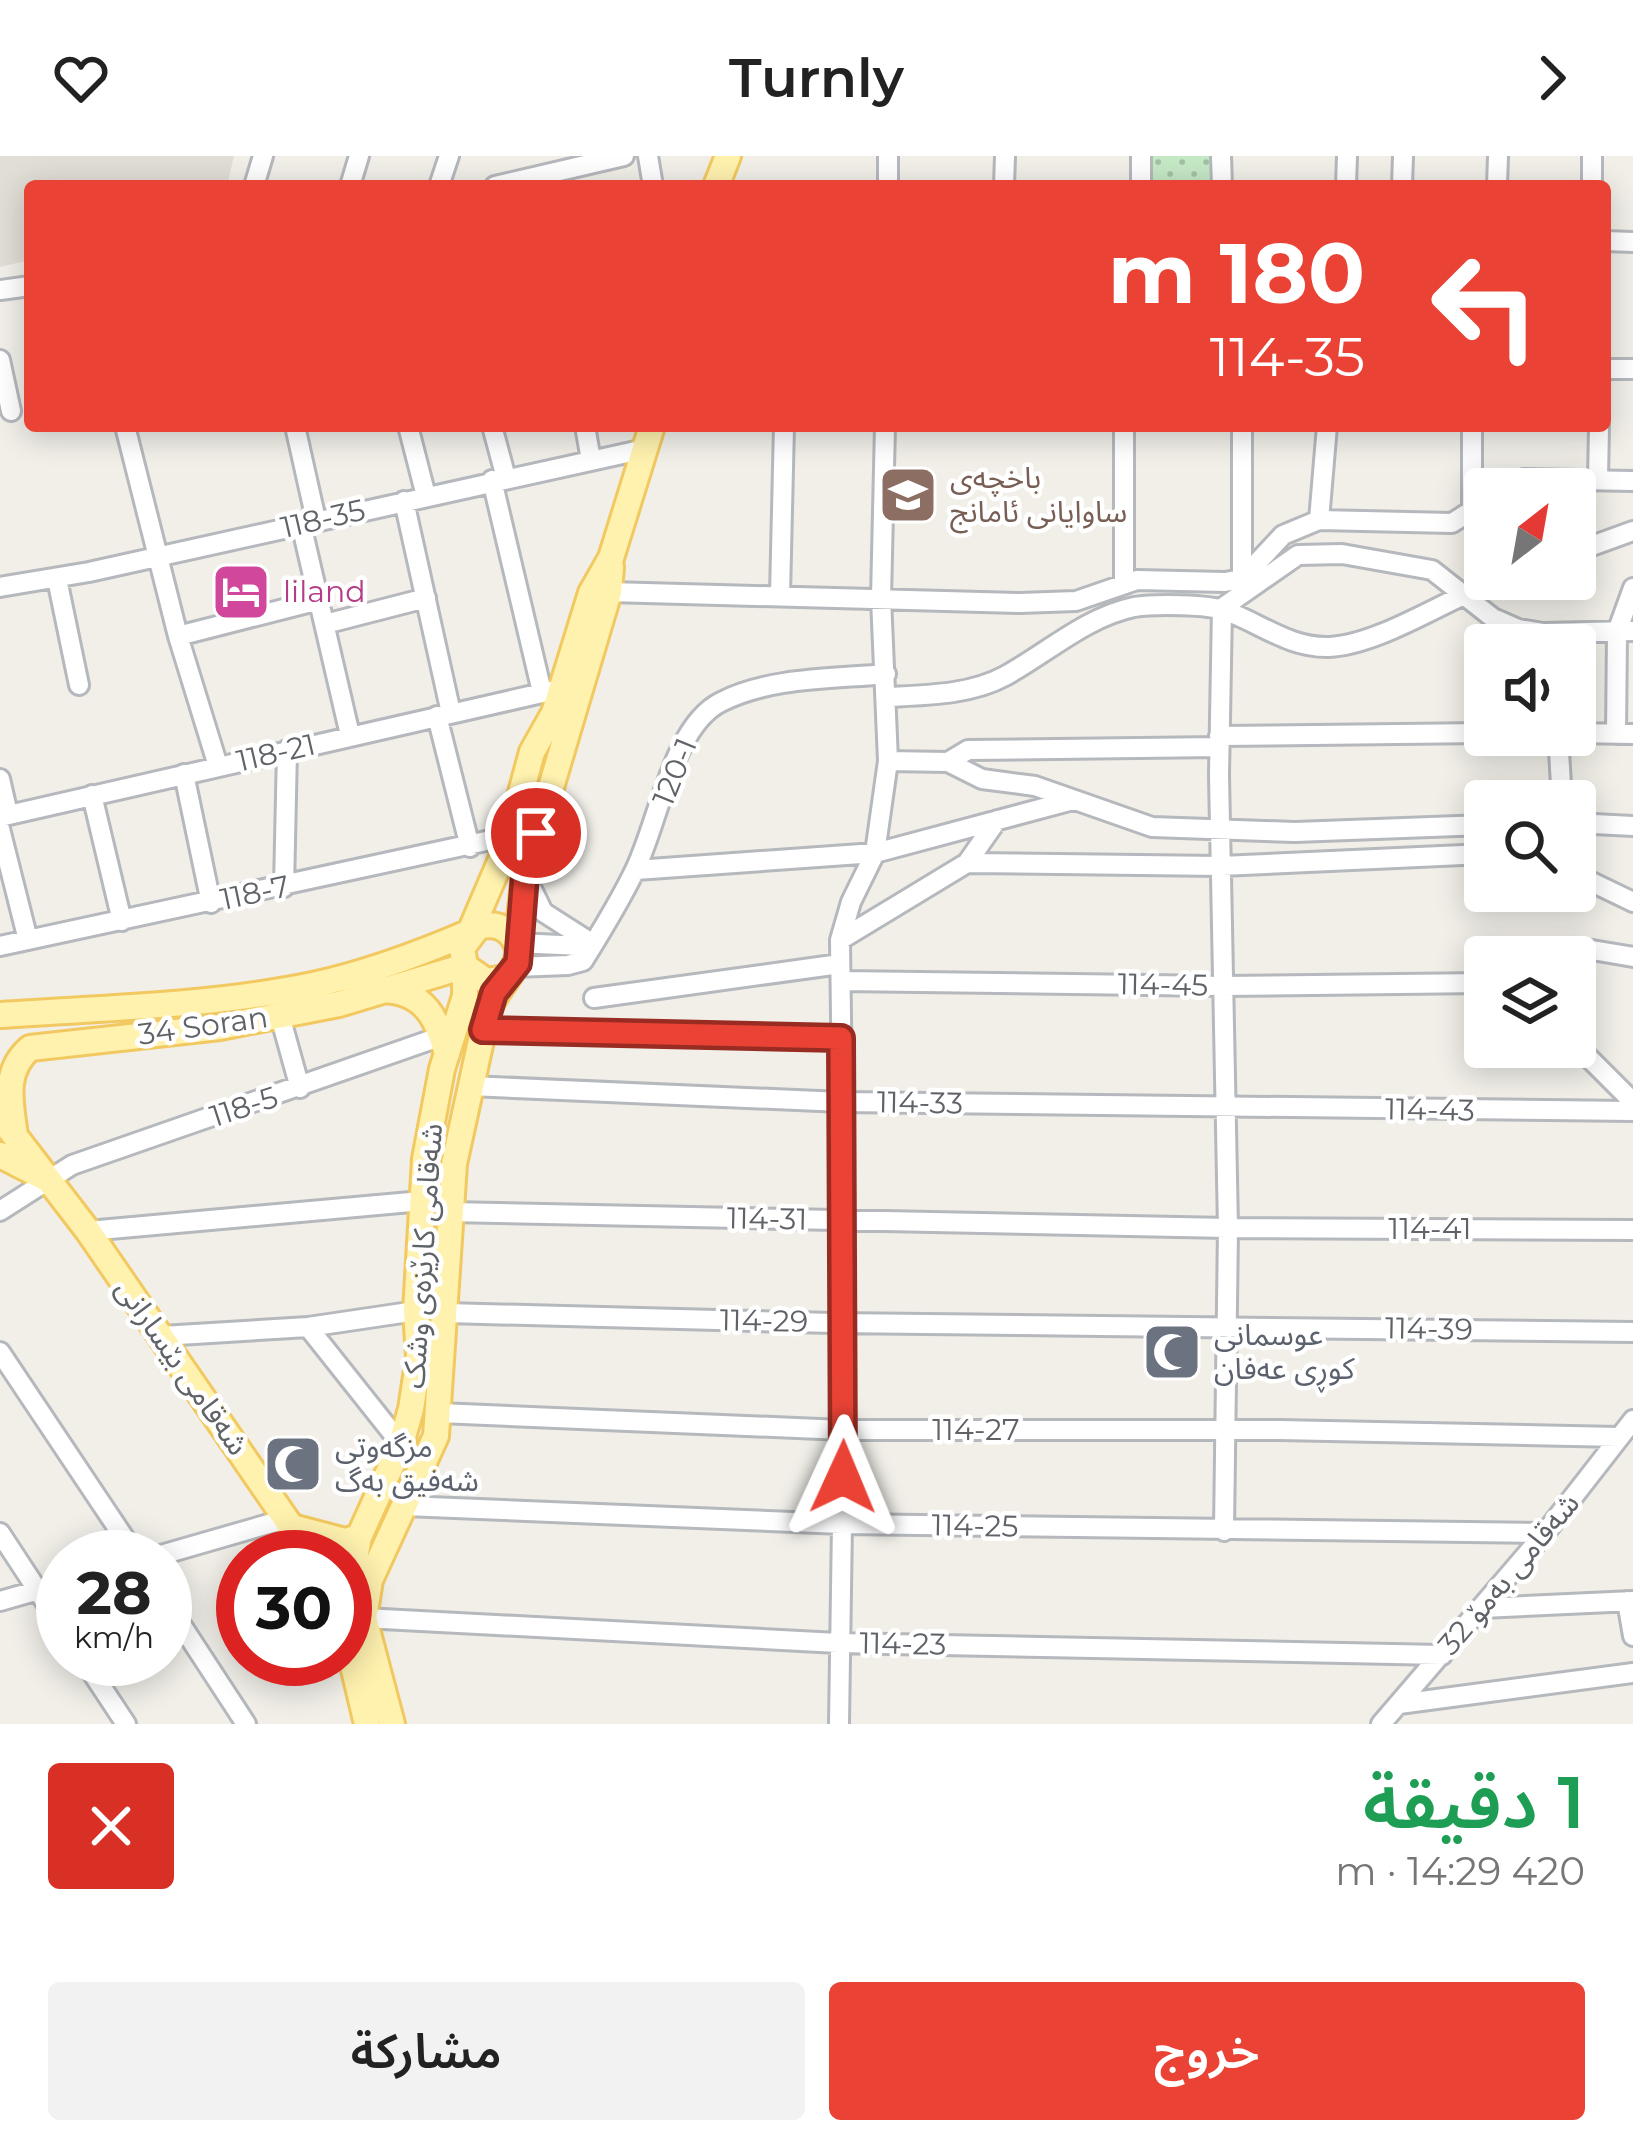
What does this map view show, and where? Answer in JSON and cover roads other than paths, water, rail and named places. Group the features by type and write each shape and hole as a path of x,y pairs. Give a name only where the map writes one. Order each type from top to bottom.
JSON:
{"main road":[{"name":"شەقامی کارێزەی وشک","path":"554,736 554,713 591,593 611,558 648,438"},
{"name":"شەقامی کارێزەی وشک","path":"372,1576 436,1436 454,1164 483,1030 494,993 512,963 554,736 609,592 611,558"},
{"name":"شەقامی کارێزەی وشک","path":"470,932 509,836 532,752 554,736"},
{"path":"495,925 512,934 512,963 486,981 465,966 462,948 470,932 495,925"},
{"name":"34 Soran","path":"0,1015 228,997 310,985 399,962 470,932"},
{"name":"شەقامی کارێزەی وشک","path":"362,1530 411,1409 418,1358 424,1159 444,1045 465,996 465,966"},
{"name":"34 Soran","path":"5,1136 11,1073 30,1048 280,1016 465,966"},
{"path":"382,990 407,992 425,1002 444,1045"},
{"path":"74,1010 81,1040"},
{"name":"شەقامی بێسارانی","path":"5,1136 88,1231 294,1530"},
{"path":"289,1523 311,1530"},
{"name":"شەقامی کارێزەی وشک","path":"372,1673 392,1724"},
{"name":"شەقامی کارێزەی وشک","path":"361,1686 367,1724"}],"street":[{"path":"544,172 619,157"},
{"path":"0,360 14,411"},
{"path":"126,432 178,636 218,766"},
{"path":"296,432 319,600 350,735"},
{"path":"410,432 426,496"},
{"path":"493,432 499,479"},
{"path":"587,432 592,460"},
{"path":"780,596 784,432"},
{"path":"839,1724 844,1430 840,940 851,902 875,853 888,761 881,598 885,432"},
{"path":"1124,432 1124,584"},
{"path":"1234,581 1242,432"},
{"path":"1319,520 1326,432"},
{"path":"1472,432 1475,468"},
{"path":"1599,432 1598,480 1633,481"},
{"name":"118-35","path":"0,587 57,579 592,460 648,438"},
{"name":"118-21","path":"3,820 92,795 547,692 499,479"},
{"path":"404,501 470,847"},
{"path":"609,592 1076,601 1137,580 1234,581 1283,535 1319,520 1452,523 1464,516"},
{"path":"1596,544 1633,531"},
{"path":"887,697 946,693 1000,679 1093,622 1136,607 1222,608 1289,642 1332,647 1388,631 1464,592 1432,571 1342,554 1298,555 1222,608"},
{"path":"57,579 80,685"},
{"path":"1625,734 1625,632 1633,588"},
{"path":"325,623 425,598"},
{"path":"178,636 319,600"},
{"path":"1473,600 1493,618 1518,629 1625,632"},
{"path":"1222,608 1219,742 1228,1228 1224,1531"},
{"name":"120-1","path":"594,940 636,870 698,718 741,693 886,674"},
{"path":"948,762 968,750 1464,735"},
{"path":"284,887 287,750"},
{"path":"888,761 948,762 982,779 1035,786 1152,827 1220,832 1464,826"},
{"path":"184,774 211,903"},
{"path":"0,779 3,820 28,940"},
{"path":"92,795 122,921"},
{"path":"636,870 875,853 1074,800"},
{"path":"840,940 967,863 997,820"},
{"path":"1596,825 1633,826"},
{"name":"118-7","path":"0,946 509,836"},
{"path":"967,863 1221,866 1464,855"},
{"path":"512,963 583,961 594,940 543,912 525,875"},
{"path":"1596,884 1633,902"},
{"path":"1596,951 1633,957"},
{"name":"114-45","path":"594,998 840,973 1223,986 1464,983"},
{"path":"280,1016 300,1088"},
{"path":"483,1030 841,1038"},
{"name":"118-5","path":"0,1211 47,1179 102,1154 444,1045"},
{"path":"1596,1065 1633,1102"},
{"name":"114-33","path":"470,1086 842,1102 1226,1108"},
{"name":"114-43","path":"1226,1108 1633,1112"},
{"path":"88,1231 422,1202"},
{"name":"114-31","path":"449,1212 1228,1228"},
{"name":"114-41","path":"1228,1228 1633,1230"},
{"path":"162,1336 308,1327 416,1311"},
{"name":"114-29","path":"446,1313 844,1323 1225,1325"},
{"name":"114-39","path":"1225,1325 1633,1332"},
{"path":"308,1327 400,1444"},
{"path":"0,1352 118,1530"},
{"name":"114-27","path":"439,1413 844,1430 1225,1430 1621,1444"},
{"name":"شەقامی بەمۆ 32","path":"1381,1724 1621,1444 1633,1420"},
{"name":"114-25","path":"405,1506 842,1524 1545,1533"},
{"path":"192,1547 289,1523"},
{"path":"0,1534 36,1588"},
{"path":"0,1601 36,1592"},
{"path":"1482,1608 1630,1601 1633,1636"},
{"name":"114-23","path":"372,1621 838,1643 1442,1655"},
{"path":"192,1641 246,1724"},
{"path":"1399,1704 1633,1673"},
{"path":"101,1686 126,1724"}],"place":[{"name":"باخچەی ساوایانی ئامانج","path":"908,495"},
{"name":"liland","path":"241,592"},
{"name":"عوسمانی کوڕی عەفان","path":"1172,1352"},
{"name":"مزگەوتی شەفیق بەگ","path":"293,1464"}]}
